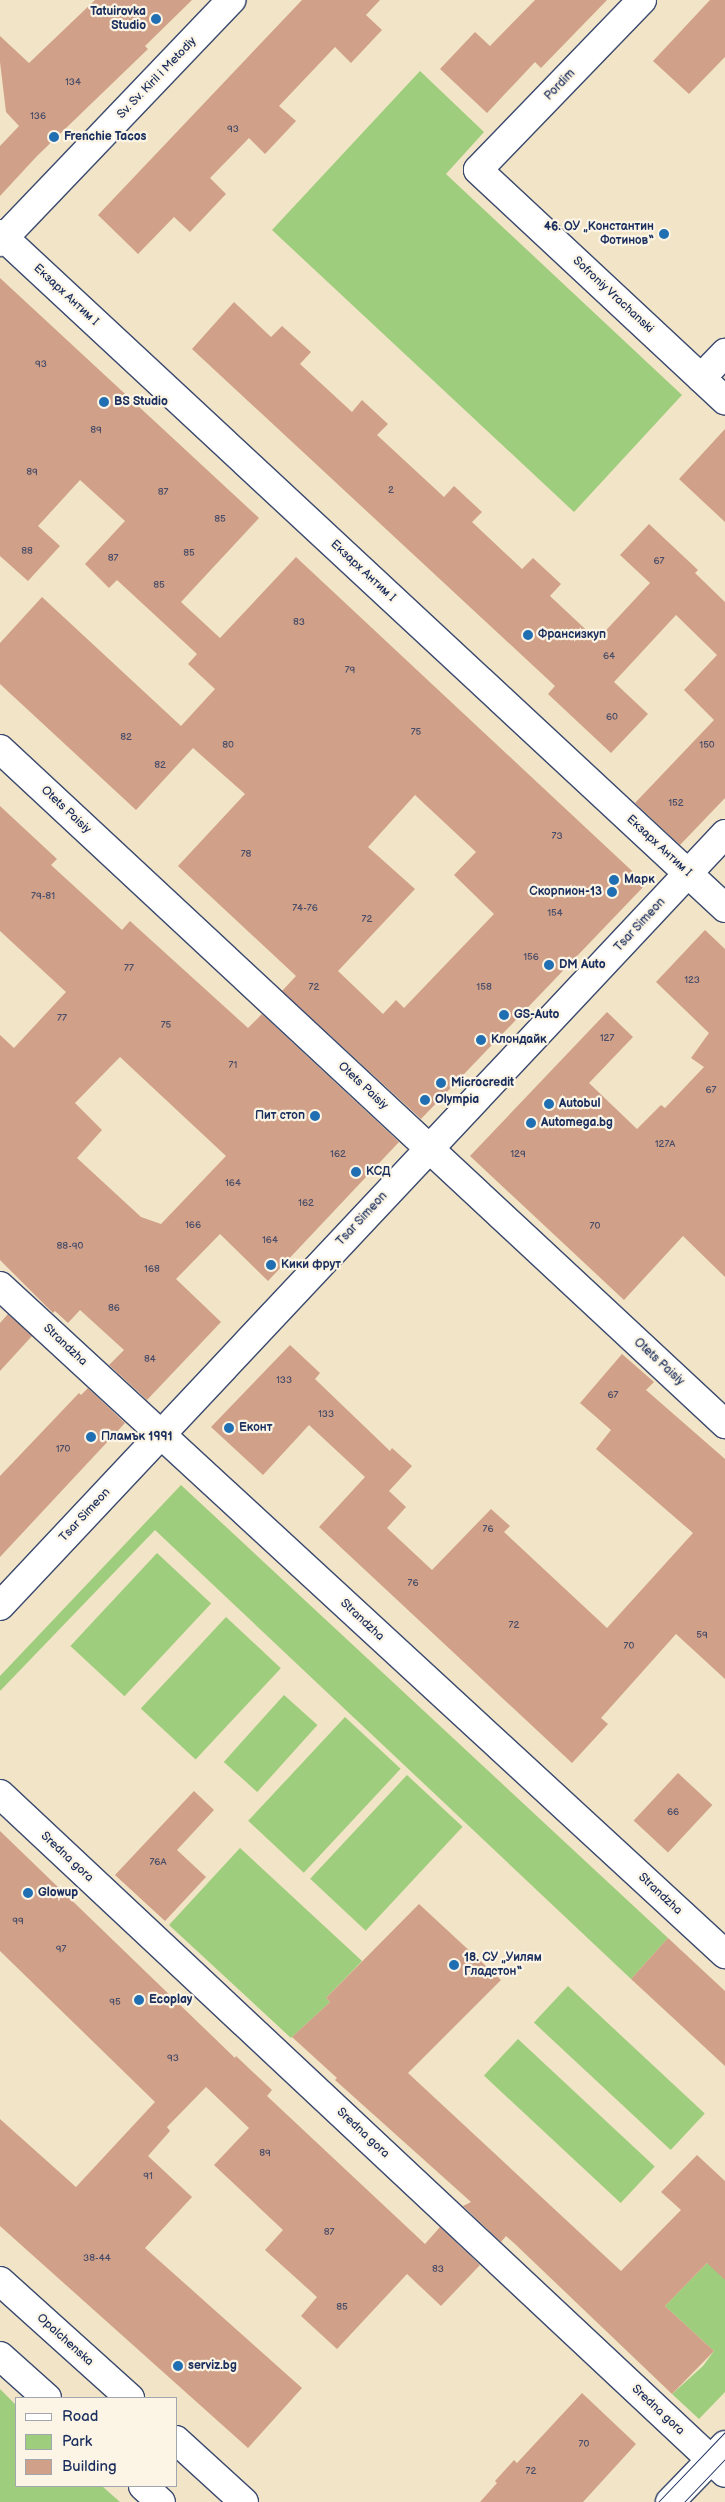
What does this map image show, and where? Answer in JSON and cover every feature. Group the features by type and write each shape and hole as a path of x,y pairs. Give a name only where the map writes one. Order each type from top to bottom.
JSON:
{"street":[{"name":"Sv. Sv. Kiril i Metodiy","path":"1,238 230,0"},
{"name":"Pordim","path":"478,170 642,0"},
{"name":"Sofroniy Vrachanski","path":"478,170 725,400"},
{"name":"Екзарх Антим I","path":"1,238 725,908"},
{"path":"701,378 725,353"},
{"name":"Otets Paisiy","path":"0,749 725,1424"},
{"name":"Tsar Simeon","path":"0,1606 428,1148 725,834"},
{"name":"Strandzha","path":"0,1286 725,1954"},
{"name":"Sredna gora","path":"0,1794 720,2459"},
{"name":"Opalchenska","path":"0,2281 129,2397"},
{"path":"0,2356 46,2397"},
{"path":"178,2442 244,2502"},
{"path":"670,2502 720,2459"},
{"path":"144,2487 161,2502"}],"green space":[{"path":"420,71 484,132 446,174 682,395 574,512 272,230"},
{"path":"181,1485 668,1938 631,1979 155,1530 0,1691 0,1676"},
{"path":"157,1553 211,1603 125,1696 70,1646"},
{"path":"226,1617 281,1668 196,1760 141,1708"},
{"path":"284,1695 317,1725 257,1792 224,1762"},
{"path":"345,1717 401,1769 304,1873 248,1821"},
{"path":"407,1775 463,1827 366,1931 310,1879"},
{"path":"240,1848 362,1961 326,1998 330,2002 291,2038 169,1925"},
{"path":"568,1986 705,2114 671,2150 534,2023"},
{"path":"518,2039 655,2167 621,2203 484,2076"},
{"path":"707,2263 725,2268 725,2392 699,2419 672,2394 703,2366 714,2351 665,2306"},
{"path":"0,2389 15,2404 15,2487 103,2487 120,2502 0,2502"}],"building":[{"path":"95,0 192,0 145,46 148,49 37,156 0,196 0,146 19,126 6,112 0,62 0,36 29,63"},
{"path":"302,0 380,0 366,15 382,30 351,63 335,47 279,106 296,121 265,154 249,138 210,178 226,194 190,232 174,217 138,254 98,215"},
{"path":"535,0 607,0 541,68 535,62 487,113 440,69 475,32 490,46"},
{"path":"710,0 725,0 725,57 689,94 653,61"},
{"path":"0,278 259,518 181,602 220,638 296,557 646,884 421,1119 282,991 296,976 178,866 245,794 193,748 136,810 0,684 0,643 42,597 181,726 215,689 188,664 197,654 117,580 109,588 85,564 125,521 80,480 38,526 60,546 28,581 0,556","holes":["415,795 476,852 454,875 494,914 404,1008 396,1000 383,1014 338,971 415,889 368,847"]},
{"path":"234,302 271,337 282,326 311,352 300,364 352,412 362,400 388,424 377,435 444,497 454,486 482,512 472,522 522,569 533,558 561,584 550,596 597,640 650,583 620,555 649,524 698,570 695,573 725,602 725,798 680,845 635,803 714,720 684,690 717,655 676,615 614,682 648,714 611,753 548,694 555,686 192,349"},
{"path":"725,429 725,522 679,479"},
{"path":"0,806 57,859 51,865 122,930 130,921 248,1028 262,1014 399,1142 268,1281 220,1234 176,1279 221,1322 147,1400 109,1365 124,1350 80,1310 68,1323 55,1311 53,1313 0,1260 0,1035 14,1048 66,992 0,931","holes":["120,1057 226,1156 161,1224 141,1217 77,1158 102,1130 75,1103"]},
{"path":"705,930 725,949 725,1277 683,1236 624,1300 470,1156 607,1012 633,1037 589,1083 637,1129 661,1105 665,1108 704,1067 691,1058 709,1033 656,982"},
{"path":"8,1314 32,1336 0,1371 0,1323"},
{"path":"290,1345 320,1373 315,1379 390,1451 392,1448 412,1466 389,1491 406,1507 387,1528 432,1570 491,1509 510,1526 504,1532 607,1628 693,1533 596,1449 611,1430 580,1403 622,1354 654,1382 646,1390 725,1459 725,1679 676,1634 601,1718 608,1724 572,1763 319,1527 365,1477 309,1425 263,1475 211,1427"},
{"path":"88,1388 125,1423 0,1557 0,1476 79,1393 81,1395"},
{"path":"678,1773 712,1805 668,1853 634,1821"},
{"path":"194,1791 214,1810 177,1850 206,1877 165,1921 115,1875"},
{"path":"0,1831 235,2058 236,2056 272,2090 267,2096 425,2244 440,2227 480,2265 441,2306 407,2274 337,2349 301,2316 317,2297 265,2250 283,2230 214,2165 249,2128 206,2087 167,2127 170,2131 148,2156 192,2197 145,2248 302,2388 248,2448 0,2226 0,2119 76,2187 155,2102 0,1951"},
{"path":"419,1904 501,1980 408,2073 621,2271 681,2210 661,2192 697,2155 725,2181 725,2280 707,2263 665,2306 714,2351 672,2394 506,2236 501,2242 463,2206 471,2202 335,2080 337,2078 292,2037 330,2002 326,1998"},
{"path":"668,1938 725,1991 725,2066 631,1979"},
{"path":"582,2393 636,2444 583,2502 480,2502 497,2483 495,2481 514,2460 517,2463"}],"tram line":[{"path":"658,2502 725,2432"},
{"path":"684,2502 725,2459"}],"place":[{"name":"Tatuirovka Studio","path":"156,19"},
{"name":"Frenchie Tacos","path":"54,137"},
{"name":"46. ОУ „Константин Фотинов“","path":"664,234"},
{"name":"BS Studio","path":"104,402"},
{"name":"Франсизкуп","path":"528,635"},
{"name":"Марк","path":"614,880"},
{"name":"Скорпион-13","path":"612,892"},
{"name":"DM Auto","path":"549,965"},
{"name":"GS-Auto","path":"504,1015"},
{"name":"Клондайк","path":"481,1040"},
{"name":"Microcredit","path":"441,1083"},
{"name":"Olympia","path":"425,1100"},
{"name":"Autobul","path":"549,1104"},
{"name":"Пит стоп","path":"315,1116"},
{"name":"Automega.bg","path":"531,1123"},
{"name":"КСД","path":"356,1172"},
{"name":"Кики фрут","path":"271,1265"},
{"name":"Еконт","path":"229,1428"},
{"name":"Пламък 1991","path":"91,1437"},
{"name":"Glowup","path":"28,1893"},
{"name":"18. СУ „Уилям Гладстон“","path":"454,1965"},
{"name":"Ecoplay","path":"139,2000"},
{"name":"serviz.bg","path":"178,2366"}]}
